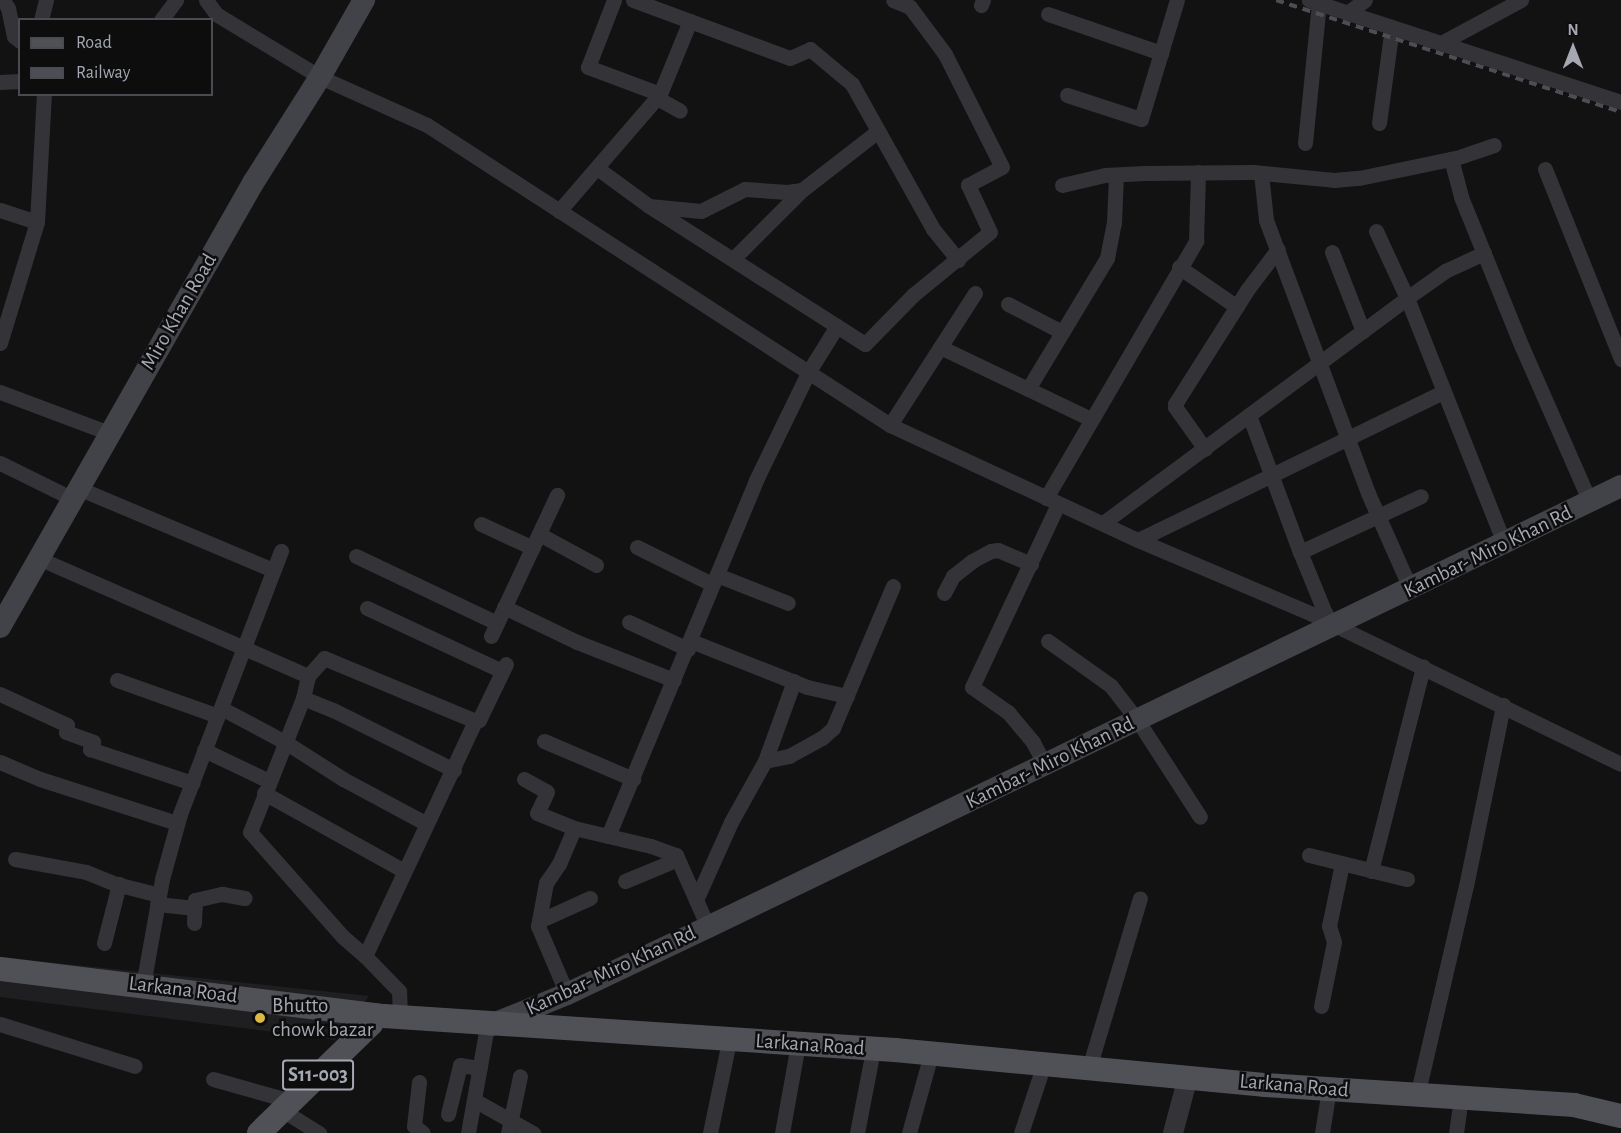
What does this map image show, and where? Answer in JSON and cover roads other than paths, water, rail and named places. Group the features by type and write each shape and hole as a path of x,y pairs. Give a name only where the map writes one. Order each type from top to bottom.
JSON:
{"main road":[{"name":"Miro Khan Road","path":"0,627 74,493 253,183 320,77 364,0"},
{"name":"Kambar- Miro Khan Rd","path":"486,1029 567,994 708,927 1411,590 1621,486"},
{"name":"Larkana Road","path":"0,969 143,985 382,1018"},
{"name":"Larkana Road","path":"0,980 486,1029 895,1050 1089,1068 1186,1085 1327,1101 1457,1122 1621,1116"},
{"name":"S11-003","path":"259,1133 382,1018"},
{"name":"Larkana Road","path":"652,1039 727,1051 871,1060 1040,1076 1574,1106 1621,1116"}],"street":[{"path":"3,0 8,8 14,36 18,39"},
{"path":"42,18 46,0"},
{"path":"162,18 176,0"},
{"path":"206,0 216,14 320,77 427,125 890,425 1138,540 1334,625 1621,764"},
{"path":"614,0 588,67 658,96 680,111"},
{"path":"633,0 790,58 810,49 852,84 933,229 958,260"},
{"path":"597,168 650,206 865,344 913,295 990,232 968,185 1002,167 945,54 911,3 893,0"},
{"path":"1066,95 1141,119 1177,0"},
{"path":"1347,12 1365,0"},
{"path":"1441,43 1479,20 1521,0"},
{"path":"1305,143 1314,2 1621,102"},
{"path":"1048,14 1161,53"},
{"path":"559,212 658,96 690,21"},
{"path":"1379,123 1392,27"},
{"path":"0,82 18,81"},
{"path":"0,343 37,222 44,96"},
{"path":"733,259 802,190 878,131"},
{"path":"1062,185 1116,175 1197,172 1261,173 1334,180 1359,178 1451,159 1494,145"},
{"path":"1451,159 1461,196 1484,253 1590,502"},
{"path":"1545,169 1621,359"},
{"path":"1045,765 1033,742 1009,712 972,687 1030,564 1052,501 1091,419 1196,241 1197,172"},
{"path":"1261,173 1266,220 1349,437 1368,493 1411,590"},
{"path":"1029,388 1107,258 1114,224 1116,175"},
{"path":"650,206 700,211 745,189 787,192 802,190"},
{"path":"0,210 37,222"},
{"path":"1376,231 1407,298 1504,545"},
{"path":"1205,449 1174,407 1237,307 1278,249"},
{"path":"1332,252 1363,331"},
{"path":"1103,523 1445,271 1484,253"},
{"path":"1179,267 1237,307"},
{"path":"890,425 975,293"},
{"path":"1008,304 1062,332"},
{"path":"608,836 690,645 756,480 809,371 837,326"},
{"path":"940,347 1091,419"},
{"path":"0,392 109,433"},
{"path":"1138,540 1443,392"},
{"path":"1249,415 1300,552 1325,613 1334,625"},
{"path":"0,463 273,570"},
{"path":"356,556 494,630 558,495"},
{"path":"1300,552 1421,496"},
{"path":"481,524 536,541 596,565"},
{"path":"637,547 715,579 788,603"},
{"path":"944,593 953,576 972,561 992,551 998,550 1030,564"},
{"path":"143,985 158,899 177,823 281,551"},
{"path":"38,558 308,676"},
{"path":"765,761 789,756 822,738 833,728 893,586"},
{"path":"504,607 577,642 674,680"},
{"path":"364,956 454,770 475,721 479,720 504,667 367,608"},
{"path":"629,622 807,687 847,696"},
{"path":"1048,640 1111,686 1138,721 1200,817"},
{"path":"382,1018 399,991 343,938 250,832 303,698 308,676 324,658 475,721"},
{"path":"1371,871 1423,667"},
{"path":"117,680 219,712 285,742 343,779 427,824"},
{"path":"696,900 731,822 765,761 794,681"},
{"path":"0,694 67,725 66,732 93,742 90,749 192,783"},
{"path":"303,698 333,710 454,770"},
{"path":"1417,1096 1466,886 1503,705"},
{"path":"544,741 633,779"},
{"path":"204,750 404,871"},
{"path":"0,762 40,779 177,823"},
{"path":"524,779 547,792 537,813 574,828 651,846 676,855 708,927"},
{"path":"567,994 538,926 546,883 559,864 574,828"},
{"path":"1309,855 1407,879"},
{"path":"15,859 87,872 158,899 194,916 195,900 222,894 245,898"},
{"path":"626,881 678,859"},
{"path":"1322,1006 1334,942 1329,926 1342,864"},
{"path":"104,943 119,884"},
{"path":"539,921 590,898"},
{"path":"1089,1068 1140,898"},
{"path":"0,1024 135,1066"},
{"path":"468,1133 486,1029"},
{"path":"710,1133 727,1051"},
{"path":"782,1133 795,1055"},
{"path":"857,1133 871,1060"},
{"path":"448,1114 460,1065 480,1068"},
{"path":"909,1133 928,1065"},
{"path":"510,1126 520,1076"},
{"path":"1021,1133 1040,1076"},
{"path":"213,1079 286,1106 319,1133"},
{"path":"419,1082 414,1126 423,1133"},
{"path":"1173,1133 1186,1085"},
{"path":"474,1100 510,1126 533,1133"},
{"path":"1322,1133 1327,1101"}],"railway":[{"path":"1276,0 1621,112"}],"place":[{"name":"Bhutto chowk bazar","path":"260,1018"}]}
